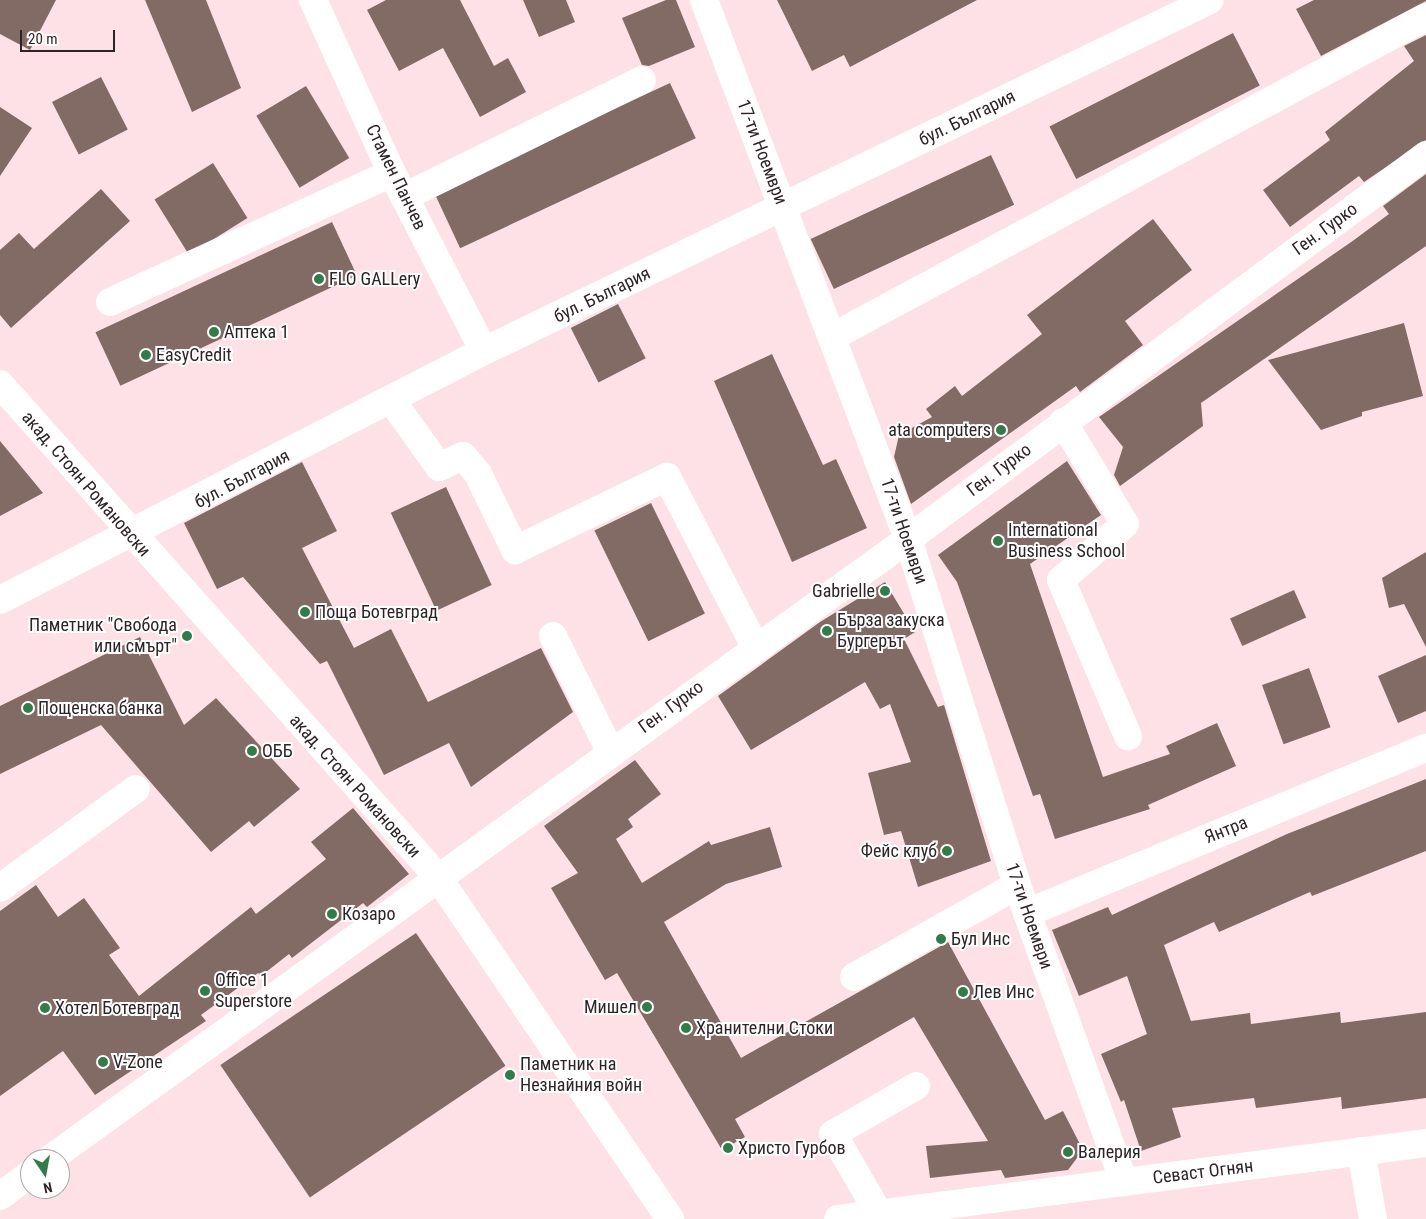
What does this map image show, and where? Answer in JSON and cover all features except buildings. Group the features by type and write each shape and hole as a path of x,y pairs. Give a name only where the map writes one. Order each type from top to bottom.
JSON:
{"street":[{"name":"Стамен Панчев","path":"313,0 398,185 484,352"},
{"name":"17-ти Ноември","path":"704,0 834,336 908,539 1027,912 1124,1182"},
{"name":"бул. България","path":"0,600 131,537 484,352 1210,0"},
{"path":"834,336 1426,17"},
{"path":"110,302 398,185 642,80"},
{"name":"Ген. Гурко","path":"64,1149 569,780 908,539 1063,422 1426,155"},
{"name":"акад. Стоян Романовски","path":"0,384 131,537 437,876 670,1219"},
{"path":"392,401 439,467 463,456 478,474 515,550 668,477 755,646"},
{"path":"1063,422 1125,524 1061,580 1128,736"},
{"path":"553,636 610,751"},
{"name":"Янтра","path":"1027,912 1426,748"},
{"path":"0,888 136,789"},
{"path":"854,977 1018,885"},
{"path":"881,1216 833,1134 916,1086"},
{"name":"Севаст Огнян","path":"838,1219 986,1210 1124,1182 1426,1143"},
{"path":"1361,1151 1374,1219"},
{"path":"0,1196 20,1181"}],"place":[{"name":"FLO GALLery","path":"319,279"},
{"name":"Аптека 1","path":"214,332"},
{"name":"EasyCredit","path":"146,355"},
{"name":"ata computers","path":"1001,430"},
{"name":"International Business School","path":"998,541"},
{"name":"Gabrielle","path":"885,591"},
{"name":"Поща Ботевград","path":"305,612"},
{"name":"Бърза закуска Бургерът","path":"827,631"},
{"name":"Паметник \"Свобода или смърт\"","path":"187,636"},
{"name":"Пощенска банка","path":"28,708"},
{"name":"ОББ","path":"252,751"},
{"name":"Фейс клуб","path":"947,851"},
{"name":"Козаро","path":"332,914"},
{"name":"Бул Инс","path":"941,939"},
{"name":"Office 1 Superstore","path":"205,991"},
{"name":"Лев Инс","path":"963,992"},
{"name":"Мишел","path":"647,1007"},
{"name":"Хотел Ботевград","path":"45,1008"},
{"name":"Хранителни Стоки","path":"686,1028"},
{"name":"V-Zone","path":"103,1062"},
{"name":"Паметник на Незнайния войн","path":"510,1075"},
{"name":"Христо Гурбов","path":"728,1148"},
{"name":"Валерия","path":"1068,1152"}]}
